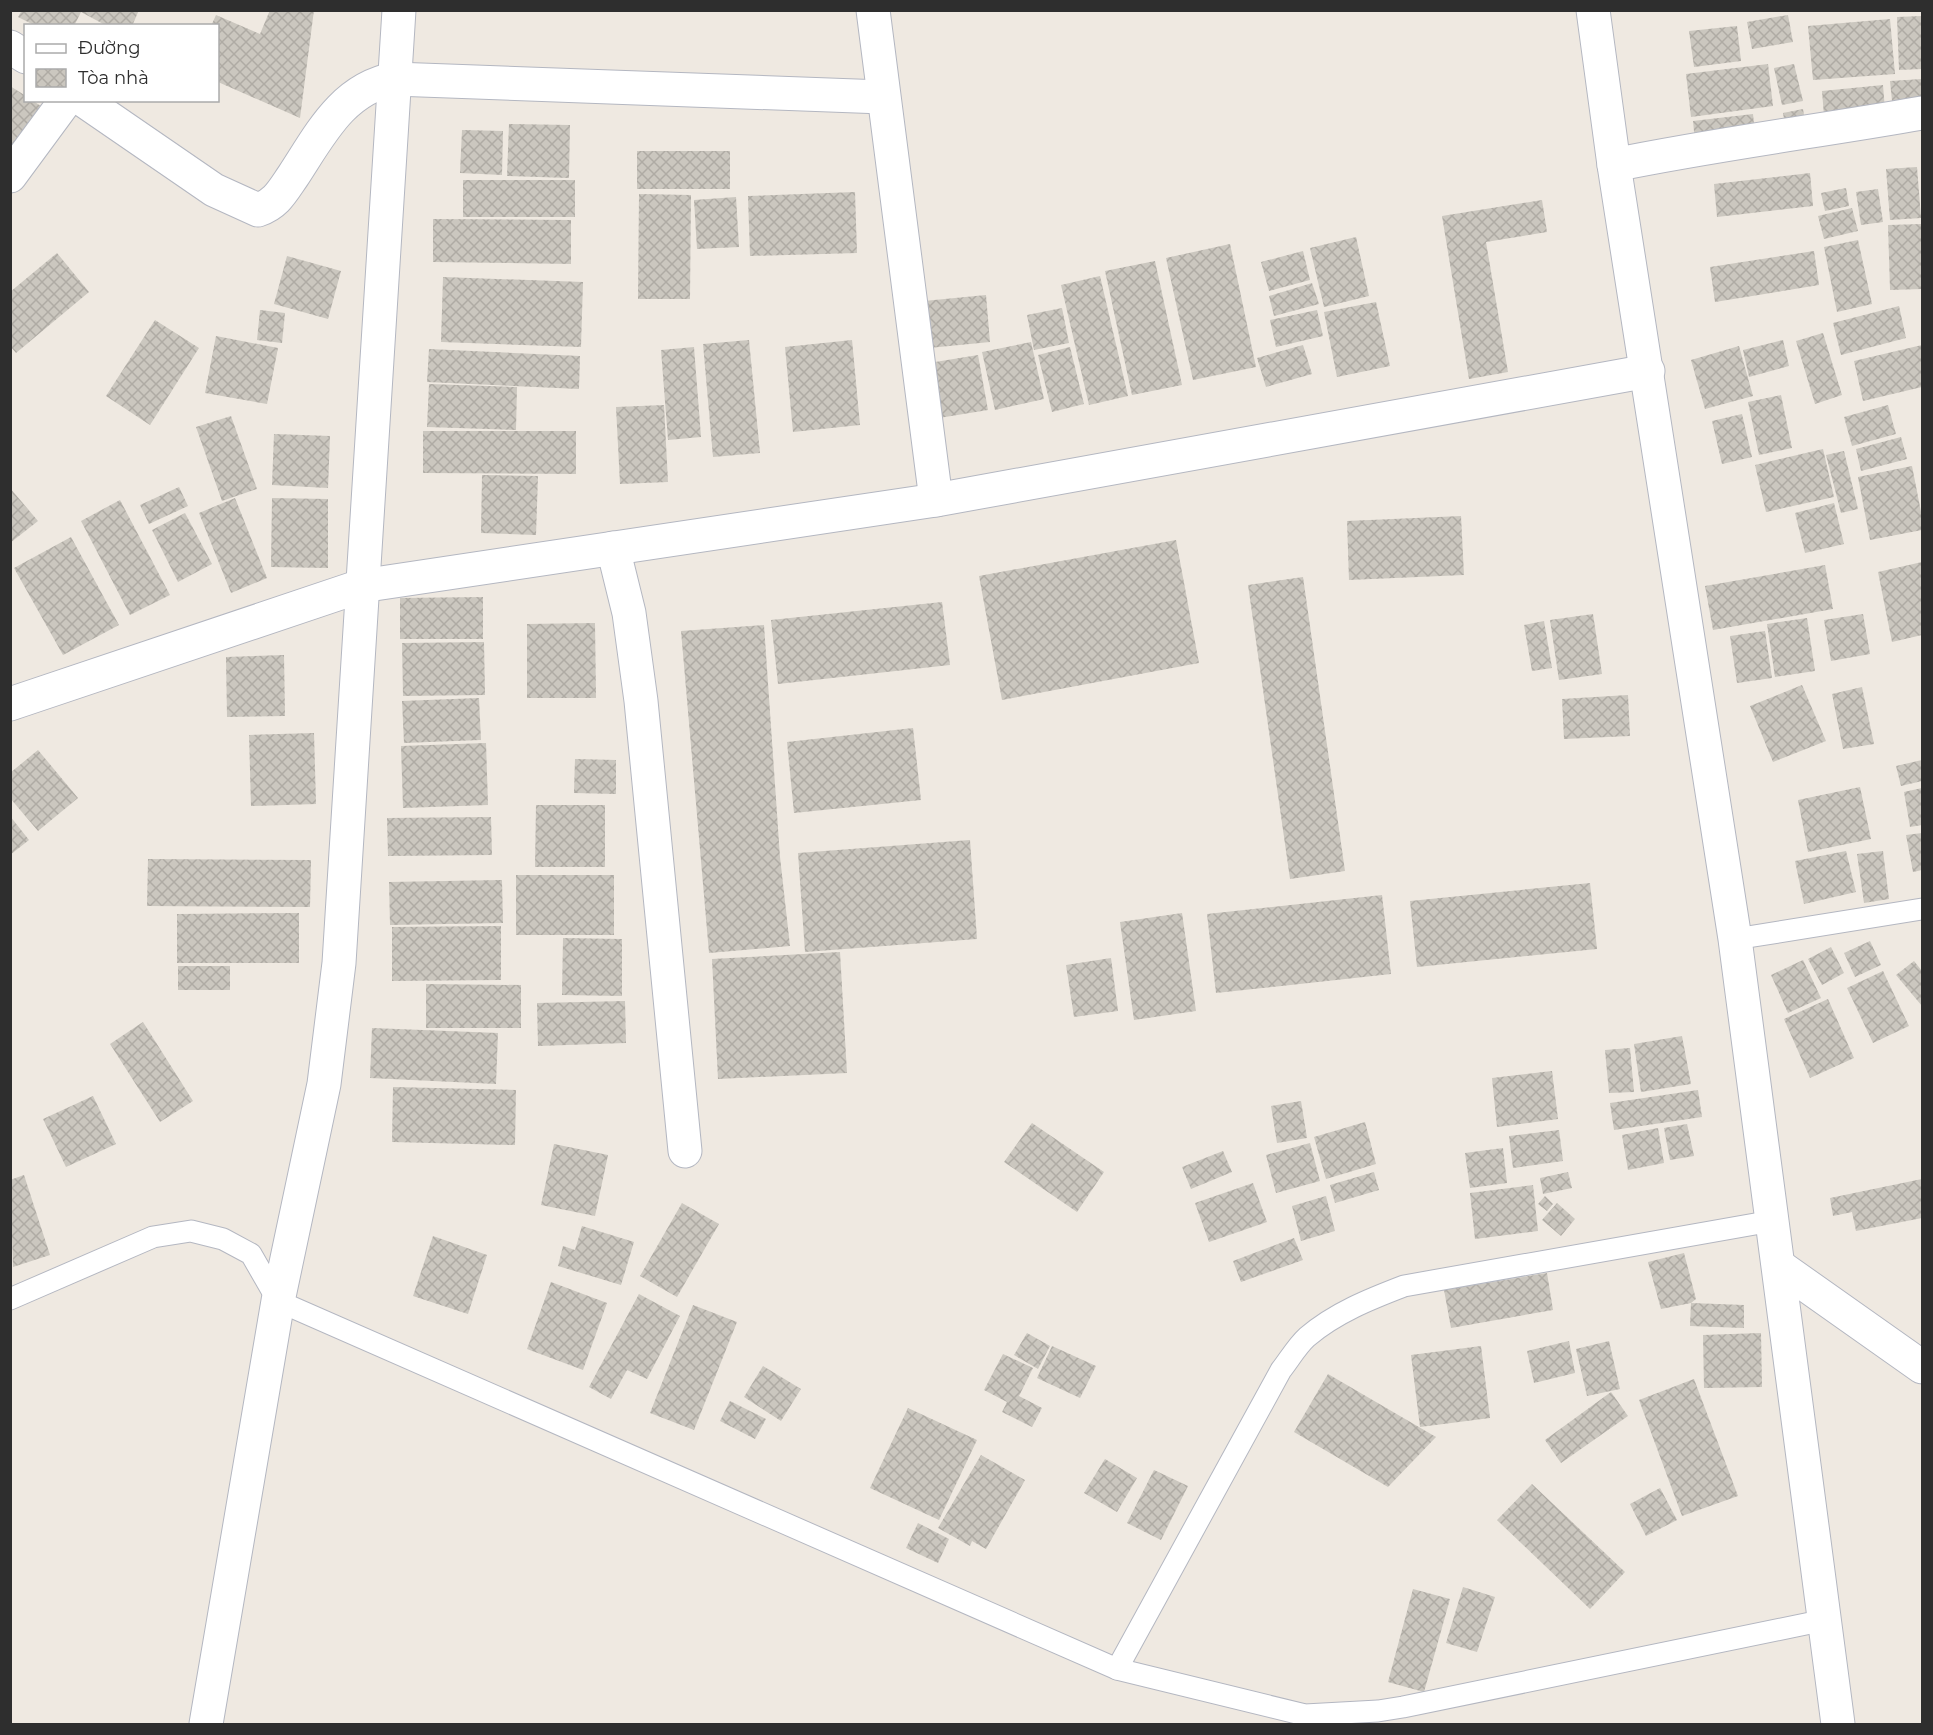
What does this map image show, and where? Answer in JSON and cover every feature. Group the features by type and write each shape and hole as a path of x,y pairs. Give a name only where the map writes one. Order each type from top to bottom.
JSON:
{"street":[{"path":"206,1725 278,1301 324,1084 339,963 399,10"},
{"path":"873,10 936,500"},
{"path":"1593,10 1614,165 1735,939 1838,1725"},
{"path":"10,47 24,56"},
{"path":"86,102 197,179 239,204 258,210 273,205 324,128 344,105 361,89 394,79 883,97"},
{"path":"10,176 65,102"},
{"path":"1614,165 1689,149 1797,135 1923,113"},
{"path":"10,704 361,585 936,500 1648,371"},
{"path":"613,548 629,613 641,700 685,1151"},
{"path":"1779,1266 1923,1368"}],"lane":[{"path":"1735,939 1923,909"},
{"path":"1117,1669 1281,1371 1306,1338 1328,1322 1367,1300 1404,1286 1772,1221"},
{"path":"10,1299 153,1237 191,1231 224,1239 250,1254 278,1301 1117,1669 1305,1715 1403,1707 1825,1620"}],"building":[{"path":"22,10 139,10 133,24 103,24 81,12 75,24 32,24 18,17"},
{"path":"270,10 314,10 300,118 219,82 219,24 212,24 216,15 260,34"},
{"path":"1788,15 1793,42 1752,49 1747,22"},
{"path":"1922,16 1922,69 1899,70 1897,17"},
{"path":"1890,19 1895,74 1813,80 1808,26"},
{"path":"1737,26 1741,61 1694,67 1689,31"},
{"path":"1768,64 1773,106 1691,117 1686,74"},
{"path":"1794,64 1803,101 1782,105 1774,68"},
{"path":"1922,79 1922,99 1892,101 1890,81"},
{"path":"1883,85 1887,135 1826,140 1822,91"},
{"path":"10,86 24,95 24,102 35,102 45,109 10,163"},
{"path":"1803,109 1806,127 1786,131 1783,113"},
{"path":"1753,114 1756,145 1696,152 1693,121"},
{"path":"509,124 570,125 569,178 507,176"},
{"path":"462,130 503,131 502,175 460,173"},
{"path":"637,151 730,151 730,189 637,189"},
{"path":"1917,167 1921,218 1890,220 1886,169"},
{"path":"1810,173 1813,206 1717,217 1714,184"},
{"path":"463,180 575,180 575,217 463,217"},
{"path":"1846,188 1849,206 1825,211 1821,193"},
{"path":"1878,189 1883,222 1861,225 1856,192"},
{"path":"855,192 857,253 750,256 748,196"},
{"path":"639,194 691,195 690,299 638,299"},
{"path":"736,197 739,247 697,249 694,200"},
{"path":"1542,200 1547,232 1486,242 1508,372 1469,379 1442,216"},
{"path":"1852,208 1858,231 1824,239 1818,216"},
{"path":"433,219 571,220 571,264 433,262"},
{"path":"1922,224 1922,289 1890,290 1888,225"},
{"path":"1356,237 1369,296 1324,307 1310,248"},
{"path":"1858,240 1872,304 1837,312 1824,247"},
{"path":"1230,244 1256,367 1193,380 1166,258"},
{"path":"1303,251 1310,280 1269,291 1261,262"},
{"path":"1814,251 1819,285 1715,302 1710,267"},
{"path":"57,253 89,292 16,353 10,346 10,292"},
{"path":"287,256 341,271 328,319 274,304"},
{"path":"1155,261 1182,385 1132,395 1105,271"},
{"path":"1100,276 1128,396 1089,405 1061,285"},
{"path":"443,277 583,282 581,347 441,342"},
{"path":"1312,283 1319,304 1274,316 1269,296"},
{"path":"986,295 990,342 929,348 924,301"},
{"path":"1376,302 1390,366 1337,377 1324,312"},
{"path":"1899,306 1906,338 1841,355 1833,323"},
{"path":"1062,308 1069,343 1034,350 1027,315"},
{"path":"260,310 285,313 282,343 257,340"},
{"path":"1317,310 1323,336 1276,347 1270,320"},
{"path":"155,320 199,348 150,425 106,396"},
{"path":"1823,333 1842,395 1815,404 1796,341"},
{"path":"216,336 278,348 267,404 205,393"},
{"path":"749,340 760,453 713,457 703,344"},
{"path":"852,340 860,425 793,432 785,347"},
{"path":"1783,340 1789,366 1749,377 1743,350"},
{"path":"1031,342 1044,399 995,410 982,352"},
{"path":"1303,345 1312,374 1266,387 1257,358"},
{"path":"1922,345 1922,387 1863,401 1854,361"},
{"path":"1739,346 1753,396 1705,409 1691,360"},
{"path":"694,347 701,437 668,440 661,350"},
{"path":"1070,347 1084,404 1052,412 1038,355"},
{"path":"429,349 580,356 579,389 427,382"},
{"path":"978,355 988,410 939,418 929,363"},
{"path":"429,384 517,387 516,430 427,427"},
{"path":"1781,395 1792,448 1759,455 1748,402"},
{"path":"664,405 668,482 620,484 616,407"},
{"path":"1888,405 1896,434 1852,446 1844,417"},
{"path":"1742,414 1752,457 1722,464 1712,421"},
{"path":"231,416 257,489 222,501 196,427"},
{"path":"423,431 576,431 576,474 423,473"},
{"path":"274,434 330,436 328,488 272,485"},
{"path":"1901,437 1907,459 1861,471 1856,449"},
{"path":"1823,449 1834,497 1766,512 1755,465"},
{"path":"1844,451 1858,509 1841,513 1826,455"},
{"path":"1912,466 1922,517 1922,530 1870,540 1858,477"},
{"path":"482,475 538,476 536,535 481,533"},
{"path":"179,487 188,506 149,524 140,505"},
{"path":"10,488 38,521 10,543"},
{"path":"235,498 267,578 231,593 199,513"},
{"path":"272,498 328,499 328,568 271,567"},
{"path":"120,500 170,595 130,615 81,521"},
{"path":"1834,503 1844,544 1805,553 1795,513"},
{"path":"185,513 212,564 178,582 152,530"},
{"path":"1461,516 1464,575 1349,580 1347,521"},
{"path":"71,537 119,625 63,655 14,568"},
{"path":"1176,540 1199,663 1002,700 979,576"},
{"path":"1922,562 1922,635 1892,642 1878,572"},
{"path":"1825,565 1833,609 1713,630 1705,586"},
{"path":"1303,577 1345,871 1290,879 1248,585"},
{"path":"483,597 483,639 400,639 400,598"},
{"path":"942,602 950,665 778,684 771,620"},
{"path":"1593,614 1602,674 1559,680 1550,620"},
{"path":"1863,614 1870,654 1831,661 1824,620"},
{"path":"1807,618 1815,671 1775,677 1767,624"},
{"path":"1544,621 1552,668 1532,671 1524,625"},
{"path":"595,623 596,698 527,698 527,624"},
{"path":"764,625 780,857 790,946 709,953 681,631"},
{"path":"1765,631 1772,678 1737,683 1730,636"},
{"path":"484,642 485,695 403,696 402,643"},
{"path":"284,655 285,716 227,717 226,657"},
{"path":"1802,685 1826,741 1773,762 1750,706"},
{"path":"1862,687 1874,744 1843,749 1832,694"},
{"path":"1628,695 1630,736 1564,739 1562,699"},
{"path":"479,698 481,740 404,743 402,701"},
{"path":"913,728 921,800 794,813 787,742"},
{"path":"314,733 316,804 251,806 249,735"},
{"path":"486,743 488,805 403,808 401,746"},
{"path":"38,750 78,798 38,831 10,798 10,773"},
{"path":"575,759 616,760 616,794 574,793"},
{"path":"1922,760 1922,781 1901,786 1896,766"},
{"path":"1860,787 1871,839 1808,852 1798,800"},
{"path":"1922,788 1922,825 1910,827 1904,792"},
{"path":"536,805 605,805 605,867 535,867"},
{"path":"10,816 29,840 10,855"},
{"path":"491,817 492,855 388,856 387,818"},
{"path":"1922,833 1922,870 1913,872 1906,835"},
{"path":"970,840 977,939 805,952 798,853"},
{"path":"1846,851 1856,892 1804,904 1795,861"},
{"path":"1883,851 1889,899 1864,903 1857,854"},
{"path":"148,859 311,860 310,907 147,906"},
{"path":"516,875 614,875 614,935 516,935"},
{"path":"502,880 503,923 390,925 389,882"},
{"path":"1590,883 1597,949 1417,967 1410,901"},
{"path":"1382,895 1391,974 1216,993 1207,914"},
{"path":"299,913 299,963 177,963 177,914"},
{"path":"1182,913 1196,1011 1134,1020 1120,922"},
{"path":"501,926 501,980 392,981 392,927"},
{"path":"563,938 622,939 622,996 562,995"},
{"path":"1870,941 1881,965 1855,977 1844,953"},
{"path":"1831,947 1844,973 1822,985 1808,959"},
{"path":"840,952 847,1073 718,1079 712,959"},
{"path":"1111,958 1118,1011 1074,1017 1066,965"},
{"path":"1803,960 1821,998 1788,1013 1771,975"},
{"path":"1914,961 1922,971 1922,1006 1896,975"},
{"path":"178,966 230,966 230,990 178,990"},
{"path":"1883,971 1909,1026 1873,1043 1847,988"},
{"path":"426,984 521,985 521,1028 426,1028"},
{"path":"1828,999 1854,1058 1810,1078 1784,1019"},
{"path":"625,1001 626,1043 538,1046 537,1003"},
{"path":"143,1022 193,1101 160,1122 110,1044"},
{"path":"372,1028 498,1033 496,1084 370,1078"},
{"path":"1682,1036 1691,1084 1641,1092 1634,1044"},
{"path":"1630,1048 1634,1092 1609,1093 1605,1050"},
{"path":"1552,1071 1558,1119 1497,1127 1492,1078"},
{"path":"393,1087 516,1090 515,1145 392,1142"},
{"path":"1698,1090 1702,1117 1614,1130 1610,1103"},
{"path":"93,1096 116,1144 66,1167 43,1119"},
{"path":"1301,1101 1307,1138 1277,1143 1271,1106"},
{"path":"1365,1122 1376,1164 1326,1179 1314,1137"},
{"path":"1032,1123 1104,1172 1077,1212 1004,1162"},
{"path":"1687,1124 1694,1156 1670,1160 1664,1128"},
{"path":"1658,1128 1664,1163 1628,1170 1622,1135"},
{"path":"1559,1130 1563,1161 1513,1168 1509,1136"},
{"path":"1310,1143 1320,1181 1276,1193 1266,1155"},
{"path":"554,1144 608,1155 595,1216 541,1205"},
{"path":"1503,1148 1507,1183 1470,1188 1465,1153"},
{"path":"1223,1151 1232,1172 1191,1189 1182,1167"},
{"path":"1374,1172 1379,1190 1335,1203 1330,1185"},
{"path":"1568,1172 1572,1188 1543,1194 1540,1178"},
{"path":"24,1175 50,1255 13,1267 10,1180"},
{"path":"1922,1179 1922,1218 1856,1231 1852,1212 1833,1216 1830,1198"},
{"path":"1253,1183 1267,1222 1209,1242 1195,1203"},
{"path":"1533,1185 1538,1231 1475,1239 1470,1193"},
{"path":"1326,1196 1335,1231 1301,1241 1292,1206"},
{"path":"1545,1196 1553,1204 1547,1211 1538,1204"},
{"path":"682,1203 719,1224 677,1297 640,1276"},
{"path":"1557,1203 1575,1219 1561,1236 1542,1220"},
{"path":"582,1226 634,1242 621,1285 558,1266 563,1246 575,1250"},
{"path":"433,1236 487,1255 468,1314 413,1296"},
{"path":"1294,1238 1303,1260 1241,1282 1233,1261"},
{"path":"1684,1253 1696,1299 1691,1303 1661,1309 1648,1262"},
{"path":"1547,1273 1553,1310 1451,1328 1444,1290"},
{"path":"551,1282 607,1303 583,1370 527,1349"},
{"path":"639,1294 680,1316 647,1379 627,1370 611,1399 589,1387"},
{"path":"1691,1303 1744,1305 1744,1328 1690,1326"},
{"path":"693,1305 737,1322 694,1430 650,1413"},
{"path":"1027,1333 1050,1346 1038,1369 1014,1355"},
{"path":"1761,1333 1762,1387 1704,1388 1703,1335"},
{"path":"1569,1341 1575,1373 1534,1383 1527,1351"},
{"path":"1609,1341 1620,1389 1587,1396 1576,1349"},
{"path":"1052,1346 1096,1366 1080,1398 1037,1378"},
{"path":"1481,1346 1490,1418 1420,1427 1411,1355"},
{"path":"1003,1354 1033,1368 1019,1396 1042,1408 1032,1427 1002,1412 1007,1402 984,1390"},
{"path":"763,1366 801,1389 781,1421 744,1397"},
{"path":"1328,1374 1436,1437 1388,1487 1294,1432"},
{"path":"1694,1379 1738,1496 1682,1516 1639,1400"},
{"path":"1611,1392 1628,1416 1561,1463 1545,1440"},
{"path":"730,1401 766,1419 755,1439 720,1421"},
{"path":"908,1408 977,1440 939,1520 870,1488"},
{"path":"981,1455 1025,1480 986,1549 972,1541 970,1546 938,1528"},
{"path":"1105,1459 1137,1478 1117,1512 1084,1493"},
{"path":"1154,1470 1188,1486 1161,1540 1127,1523"},
{"path":"1532,1484 1625,1572 1590,1609 1497,1520"},
{"path":"1660,1488 1677,1520 1646,1536 1630,1504"},
{"path":"918,1523 949,1539 938,1563 906,1548"},
{"path":"1463,1587 1495,1597 1477,1652 1446,1643"},
{"path":"1413,1589 1450,1599 1424,1692 1388,1682"}]}
